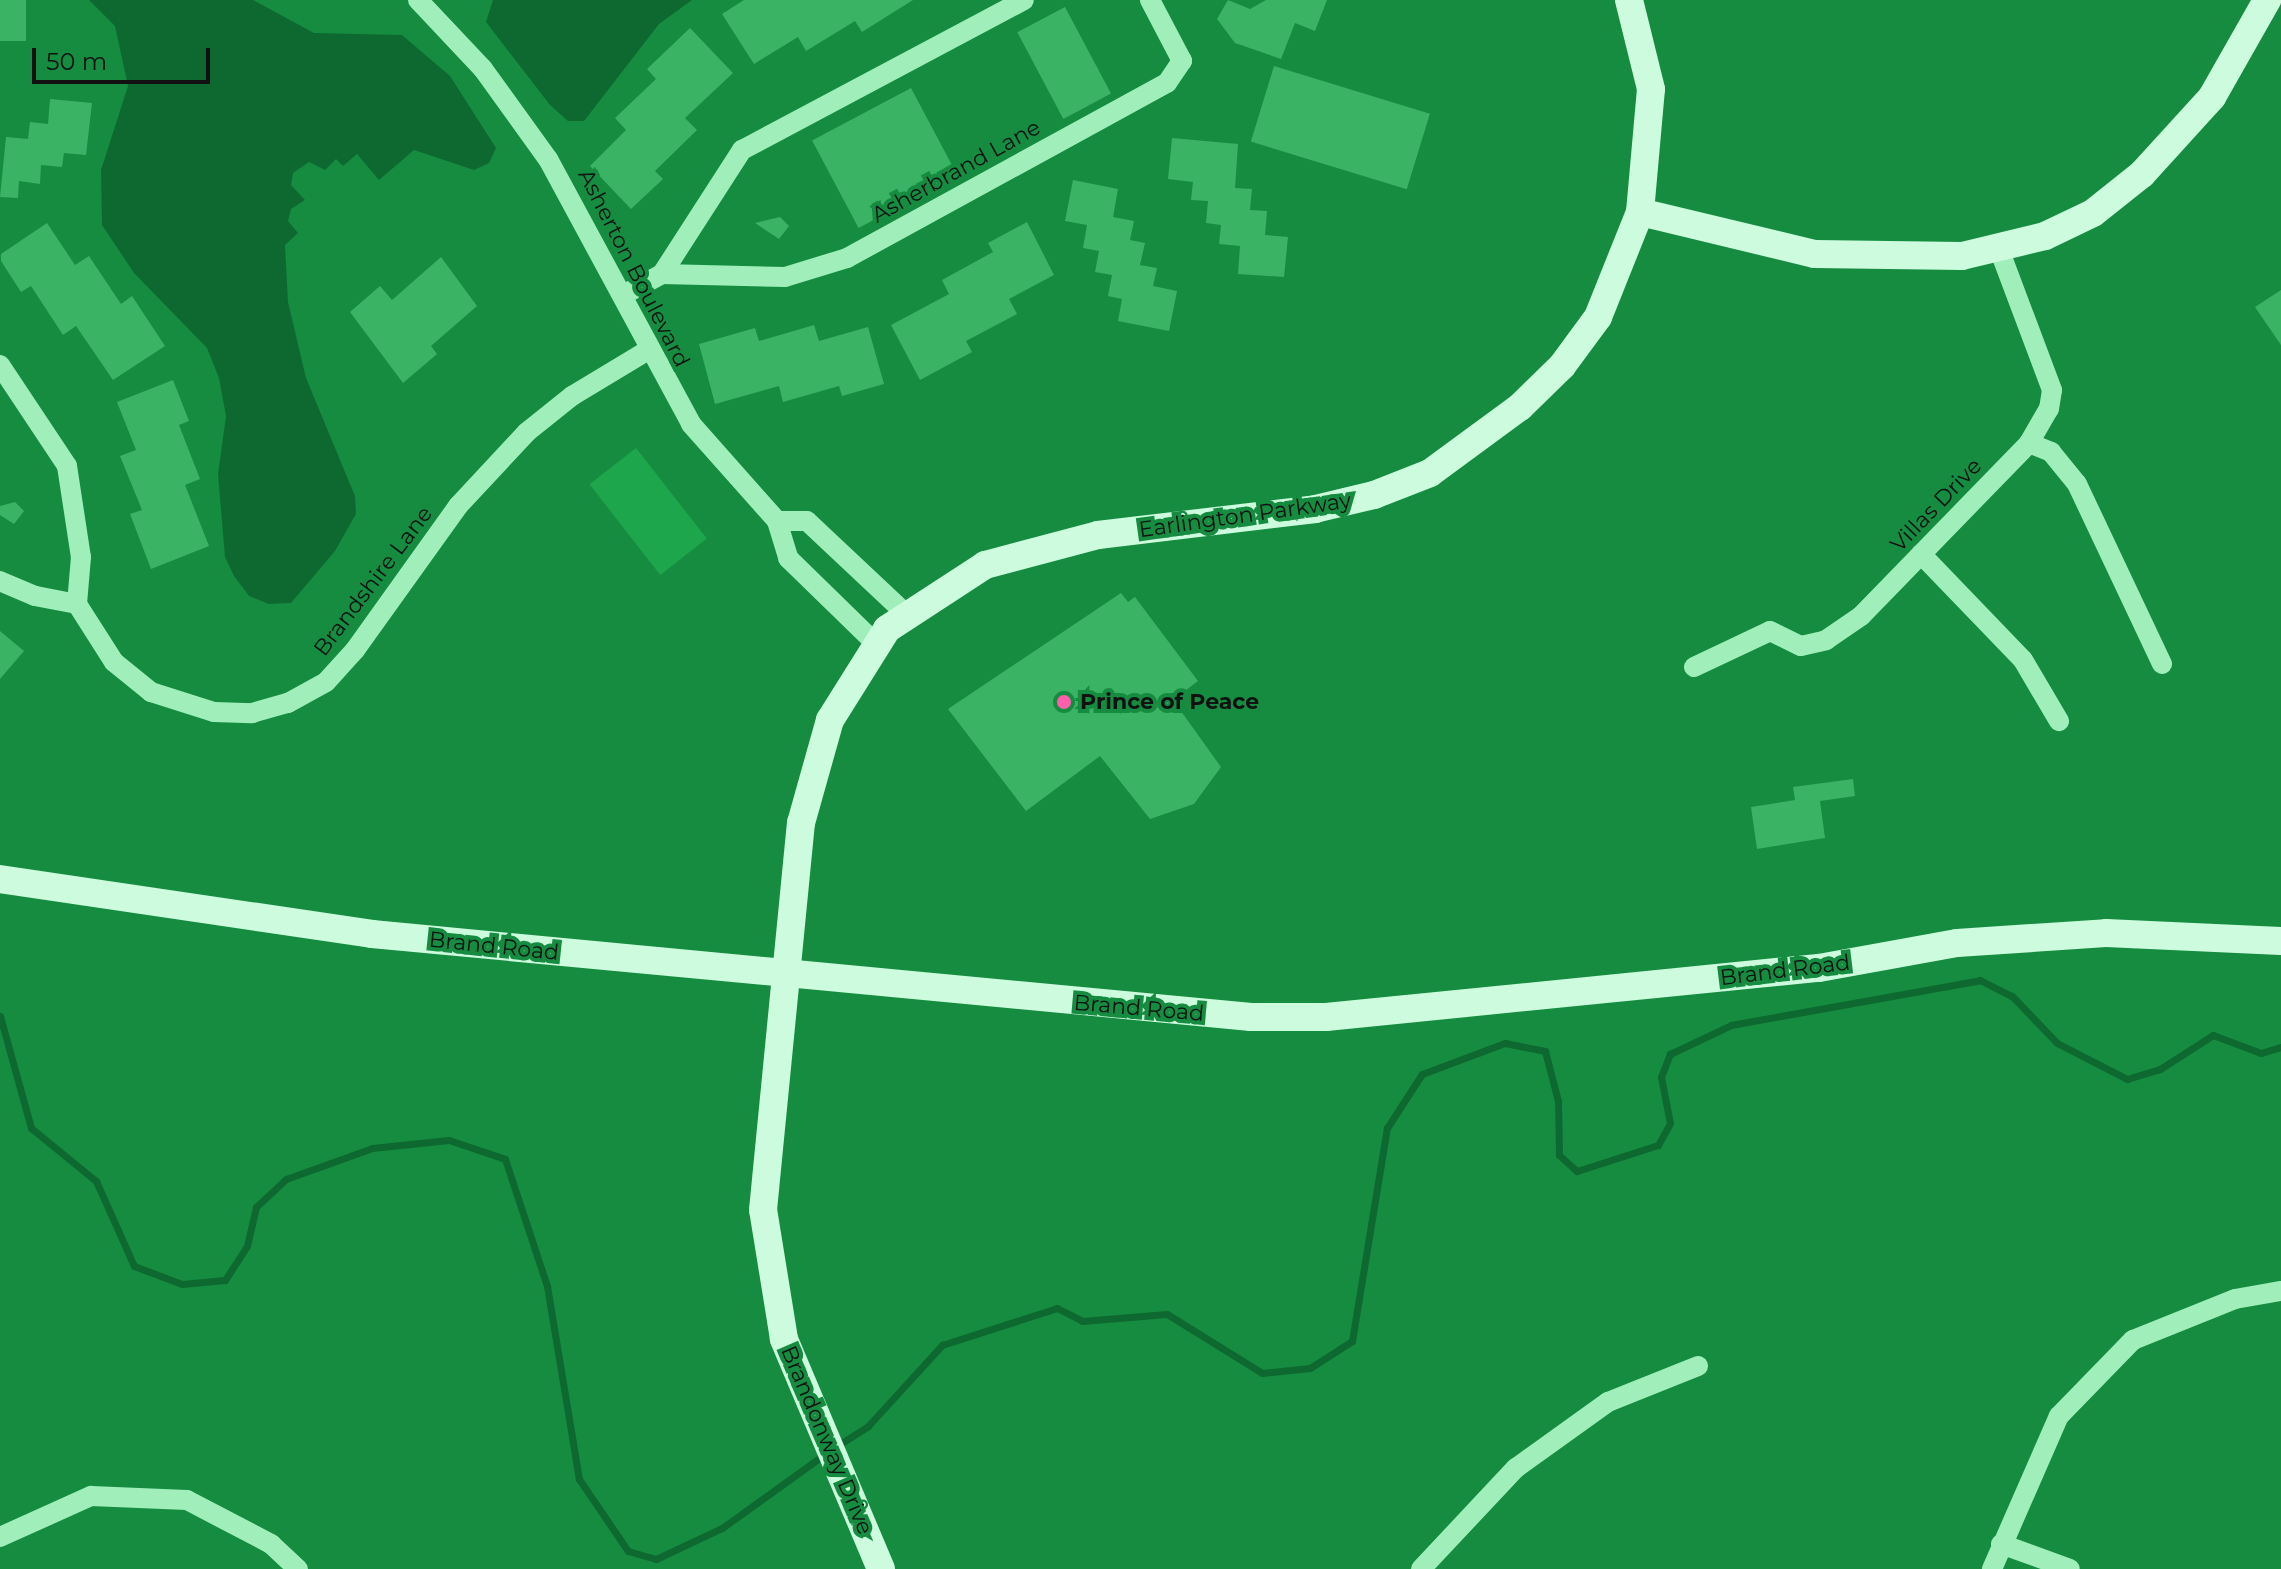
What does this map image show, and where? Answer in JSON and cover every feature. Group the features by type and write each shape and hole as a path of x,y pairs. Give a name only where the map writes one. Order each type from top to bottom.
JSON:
{"street":[{"name":"Asherton Boulevard","path":"418,0 528,129 623,295 691,424 777,521 788,558 875,643"},
{"name":"Asherbrand Lane","path":"623,295 662,274 742,150 1024,0"},
{"name":"Asherbrand Lane","path":"662,274 785,277 847,258 1167,83 1182,61 1150,0"},
{"name":"Earlington Parkway","path":"785,975 801,823 830,720 875,643 905,613 985,565 1013,557 1098,535 1315,509 1430,473 1478,443 1562,366 1598,317 1640,212 1651,89 1629,0"},
{"path":"1640,212 1815,254 1962,256 2045,236 2093,213 2142,174 2212,97 2267,0"},
{"name":"Villas Drive","path":"1694,667 1770,631 1801,646 1826,640 1861,616 2029,443 2049,409 2052,390 1999,249"},
{"name":"Brandshire Lane","path":"77,604 114,662 151,692 214,712 252,713 288,703 326,682 355,650 458,506 527,432 572,396 650,349"},
{"path":"0,365 67,466 79,515 77,604 35,596 0,581"},
{"path":"2029,443 2051,452 2077,484 2162,664"},
{"path":"777,521 807,521 905,613"},
{"path":"1921,554 2023,660 2059,721"},
{"name":"Brand Road","path":"0,879 372,934 1251,1017 1326,1017 1819,968 1957,943 2106,933 2281,941"},
{"name":"Brandonway Drive","path":"785,975 763,1210 784,1339 817,1420 845,1477 881,1569"},
{"path":"1992,1569 2059,1416 2133,1340 2235,1299 2281,1291"},
{"path":"1427,1567 1528,1460 1608,1402 1698,1366"},
{"path":"0,1537 91,1496 187,1500 271,1544 298,1569"},
{"path":"2001,1544 2070,1569"}],"shaded area":[{"path":"89,0 253,0 314,33 402,35 450,76 496,148 489,163 474,170 414,150 379,180 357,154 343,166 336,159 325,170 309,162 293,173 291,185 305,200 291,209 288,221 298,233 285,245 288,302 306,378 355,496 356,514 335,551 291,603 269,604 249,596 225,557 218,474 226,416 219,378 207,348 134,273 102,225 101,170 128,86 115,26"},
{"path":"493,0 692,0 659,24 584,121 568,121 550,105 486,22"},
{"path":"636,448 707,539 660,575 590,484"}],"building":[{"path":"0,0 26,0 26,41 0,41"},
{"path":"744,0 913,0 862,32 855,21 806,51 798,37 754,64 722,14"},
{"path":"1228,0 1250,9 1266,0 1327,0 1315,31 1295,23 1281,59 1235,43 1217,19"},
{"path":"1065,7 1111,94 1063,119 1017,32"},
{"path":"690,28 733,73 685,118 697,130 655,171 663,179 631,209 590,166 626,130 615,118 656,79 647,69"},
{"path":"1274,66 1430,114 1407,189 1251,142"},
{"path":"911,88 957,175 859,228 812,141"},
{"path":"50,99 92,103 86,155 64,153 62,167 41,165 40,184 19,181 18,198 0,197 6,137 28,139 30,122 48,124"},
{"path":"1172,138 1238,144 1235,188 1252,189 1250,210 1267,211 1265,235 1288,237 1284,277 1238,274 1240,246 1219,244 1221,225 1206,223 1208,201 1191,200 1193,182 1168,179"},
{"path":"1073,180 1118,189 1113,217 1134,221 1130,240 1145,243 1140,265 1157,268 1153,286 1177,291 1169,331 1118,321 1122,299 1108,296 1112,275 1095,272 1099,251 1083,248 1087,225 1065,221"},
{"path":"780,217 789,226 779,239 755,223"},
{"path":"1027,222 1054,275 1009,299 1017,314 966,341 972,352 920,380 891,325 949,294 942,280 993,252 988,243"},
{"path":"47,223 75,265 89,256 121,304 132,296 165,346 113,380 76,326 63,335 31,286 21,292 1,261 1,254"},
{"path":"441,257 477,306 431,346 437,354 403,383 350,312 380,286 392,300"},
{"path":"2281,290 2281,345 2255,307"},
{"path":"814,325 819,341 868,327 884,384 842,396 839,386 783,402 779,386 715,404 699,344 755,328 759,341"},
{"path":"173,380 189,421 179,425 200,479 185,485 209,546 151,569 130,514 142,510 120,456 136,450 117,402"},
{"path":"15,502 24,511 14,524 0,515 0,506"},
{"name":"Prince of Peace","path":"1121,593 1128,602 1135,597 1198,681 1173,700 1221,767 1194,804 1150,819 1100,756 1026,811 948,709"},
{"path":"0,631 24,651 0,679"},
{"path":"1853,779 1855,796 1820,801 1825,838 1757,849 1751,807 1795,800 1793,787"}],"waterway":[{"path":"835,1447 868,1426 942,1345 1057,1308 1082,1321 1167,1314 1262,1373 1310,1368 1352,1341 1387,1128 1422,1074 1505,1043 1545,1051 1558,1101 1559,1155 1577,1171 1658,1145 1670,1123 1661,1077 1670,1054 1731,1025 1980,980 2012,996 2057,1043 2127,1079 2160,1069 2213,1035 2261,1053 2281,1047"},
{"path":"0,1016 31,1128 96,1181 134,1266 182,1284 225,1280 247,1246 256,1207 286,1179 372,1148 449,1140 505,1159 547,1286 579,1479 628,1551 656,1559 722,1528 825,1454"}],"place":[{"name":"Prince of Peace","path":"1064,702"}]}
